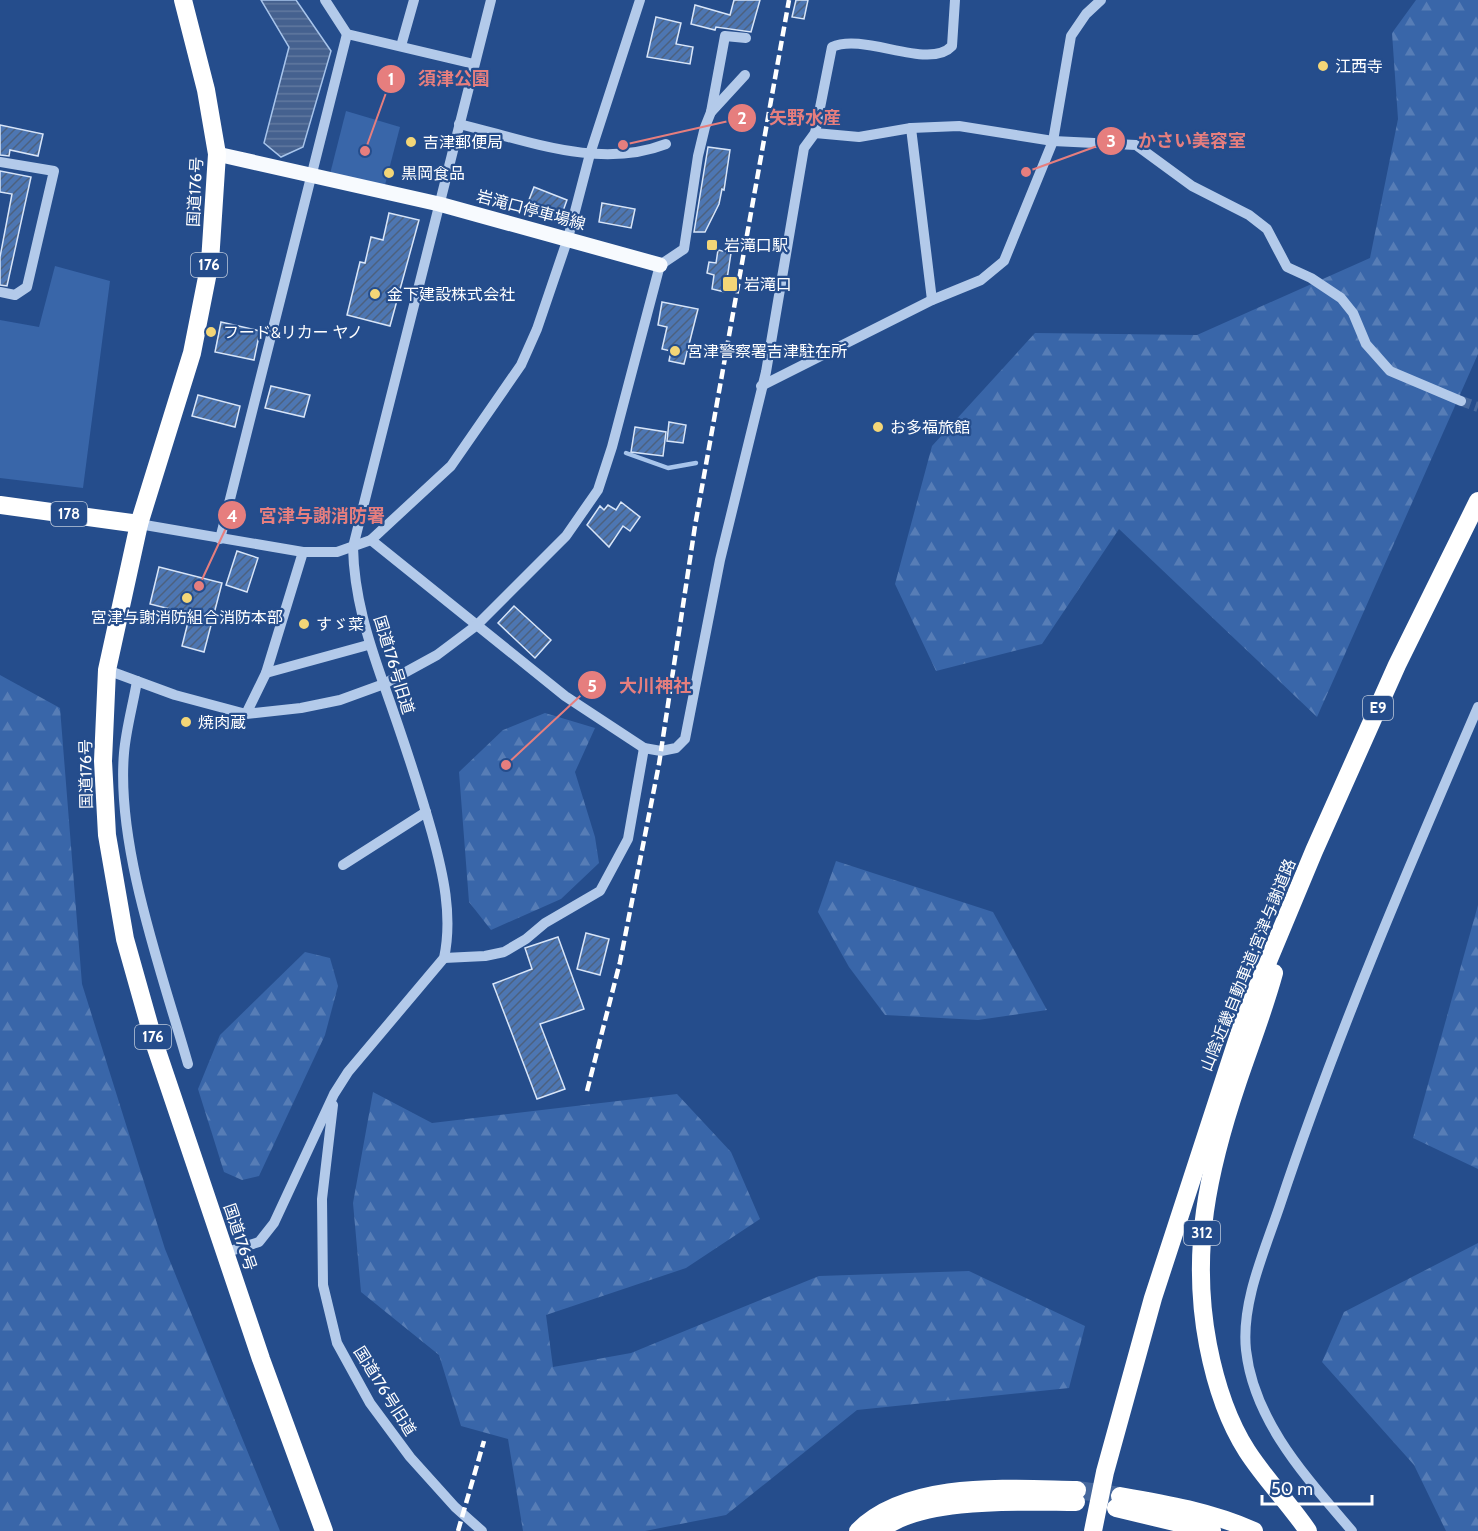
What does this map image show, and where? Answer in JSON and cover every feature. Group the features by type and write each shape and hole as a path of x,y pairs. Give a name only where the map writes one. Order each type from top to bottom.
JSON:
{"highway":[{"name":"国道176号","path":"183,0 206,90 217,154 210,262 192,353 139,524 107,670 103,761 106,820 128,951 154,1042 224,1253 324,1531"},
{"name":"山陰近畿自動車道;宮津与謝道路","path":"1093,1531 1153,1298 1207,1126 1244,1019 1314,851 1397,665 1478,501"},
{"name":"178","path":"0,505 139,524"},
{"name":"312","path":"1287,919 1267,1001 1218,1147 1206,1197 1199,1256 1203,1318 1213,1370 1229,1414 1246,1450 1308,1531"},
{"path":"858,1531 868,1521 892,1508 917,1500 962,1491 1077,1496 963,1504 922,1512 887,1525 880,1531"},
{"path":"1212,1531 1118,1502 1173,1505 1234,1522 1254,1531"}],"main road":[{"name":"岩滝口停車場線","path":"217,154 439,204 660,265"}],"street":[{"path":"325,0 347,34 474,64"},
{"path":"401,46 414,0"},
{"name":"国道176号旧道","path":"224,1253 259,1242 274,1223 334,1094 348,1072 444,958 448,940 444,878 426,812 384,684 368,645 353,572 353,547 491,0"},
{"path":"139,524 303,552 337,552 371,540 451,466 520,365 537,329 568,238 590,154 640,0"},
{"path":"371,540 565,696 644,748 661,751 676,748 685,739 720,560 775,329 804,148 815,133 832,47 854,43 913,52 934,54 947,52 952,45 955,0"},
{"path":"761,386 932,300 981,280 1005,261 1053,141 1071,36 1086,14 1101,0"},
{"path":"220,539 347,34"},
{"path":"107,670 246,714 301,708 340,700 384,684 437,655 477,625 566,536 598,490 612,447 660,265 684,249 698,156 711,112 725,36 746,38"},
{"path":"711,112 745,75"},
{"path":"459,124 590,154 627,155 666,144"},
{"path":"815,133 860,137 912,128 959,126 1053,141 1136,145 1192,186 1249,215 1267,229 1287,267 1311,278 1341,298 1353,313 1366,344 1390,371 1461,401"},
{"path":"912,128 932,300"},
{"path":"0,162 54,171 27,287 15,295 0,292"},
{"path":"246,714 266,673 303,552"},
{"path":"266,673 368,645"},
{"path":"137,681 124,753 130,847 188,1064"},
{"path":"1352,1531 1298,1466 1260,1406 1250,1373 1246,1347 1247,1318 1253,1287 1305,1129 1428,821 1478,707"},
{"path":"444,958 485,956 504,952 545,923 600,891 628,839 644,748"},
{"path":"342,865 426,812"},
{"path":"106,820 127,819"},
{"name":"国道176号旧道","path":"334,1094 322,1199 323,1285 337,1343 370,1403 410,1457 455,1507 482,1531"}],"green space":[{"path":"1416,0 1478,0 1478,354 1317,717 1119,529 1042,644 936,671 895,584 932,446 1035,333 1197,335 1370,258 1398,119 1392,33"},
{"path":"346,111 400,127 385,185 330,174"},
{"path":"55,266 110,281 83,488 0,478 0,320 39,327"},
{"path":"0,675 60,708 82,984 165,1249 280,1531 0,1531"},
{"path":"545,713 595,728 575,772 595,837 599,863 561,899 491,930 469,902 459,772 503,730"},
{"path":"836,861 993,912 1047,1010 978,1020 885,1015 849,967 818,912"},
{"path":"1478,905 1478,1169 1413,1138"},
{"path":"305,952 330,958 338,986 325,1035 259,1176 242,1180 224,1172 198,1089 220,1035"},
{"path":"373,1092 432,1123 677,1094 731,1152 760,1219 686,1268 546,1315 553,1367 631,1353 819,1276 969,1271 1085,1326 1069,1388 857,1410 726,1515 645,1531 523,1531 508,1439 461,1426 439,1355 361,1292 353,1203"},
{"path":"1478,1243 1478,1531 1446,1531 1414,1465 1322,1362 1344,1312"}],"shaded area":[{"path":"261,0 296,0 331,51 303,147 281,157 264,143 289,47"}],"building":[{"path":"734,0 760,0 751,32 716,27 715,30 691,24 695,5 730,15"},
{"path":"796,0 808,0 804,19 792,17"},
{"path":"656,17 681,23 676,44 693,47 690,64 647,57"},
{"path":"0,125 43,134 38,156 10,150 9,156 0,155"},
{"path":"708,147 730,150 724,190 722,189 719,204 705,232 694,232"},
{"path":"0,171 31,177 7,286 0,285 0,257 12,194 0,192"},
{"path":"534,187 567,200 559,222 527,205"},
{"path":"602,203 635,209 631,228 599,222"},
{"path":"389,213 419,220 390,326 347,315 360,262 365,263 371,237 383,240"},
{"path":"718,250 731,253 725,292 712,289 714,275 707,273 709,262 716,263"},
{"path":"662,302 698,309 684,364 669,361 671,351 662,349 667,327 658,325"},
{"path":"221,322 260,331 254,360 215,352"},
{"path":"271,386 310,395 304,417 265,408"},
{"path":"198,395 240,406 235,427 192,416"},
{"path":"669,422 686,425 683,443 667,441"},
{"path":"635,427 666,432 663,456 631,452"},
{"path":"621,502 640,517 630,531 623,526 609,547 587,525 600,506 604,510 608,505 616,510"},
{"path":"237,551 258,558 247,592 226,585"},
{"path":"159,567 222,583 204,652 182,646 190,614 150,604"},
{"path":"514,606 551,640 535,658 498,623"},
{"path":"586,933 609,939 600,975 577,969"},
{"path":"558,937 584,1009 540,1024 565,1089 537,1099 493,984 532,969 525,948"}],"waterway":[{"path":"626,453 668,468 696,463"}],"tunnel":[{"path":"1461,401 1478,407"},
{"path":"1077,1490 1120,1496"}],"railway":[{"path":"587,1091 620,962 659,764 695,526 789,0"},
{"path":"458,1531 484,1441"}],"place":[{"name":"江西寺","path":"1323,66"},
{"name":"吉津郵便局","path":"411,142"},
{"name":"矢野水産","path":"623,145"},
{"name":"須津公園","path":"365,151"},
{"name":"かさい美容室","path":"1026,172"},
{"name":"黒岡食品","path":"389,173"},
{"name":"岩滝口駅","path":"712,245"},
{"name":"岩滝口","path":"730,284"},
{"name":"金下建設株式会社","path":"375,294"},
{"name":"フード&リカー ヤノ","path":"211,332"},
{"name":"宮津警察署吉津駐在所","path":"675,351"},
{"name":"お多福旅館","path":"878,427"},
{"name":"宮津与謝消防署","path":"199,586"},
{"name":"宮津与謝消防組合消防本部","path":"187,598"},
{"name":"すゞ菜","path":"304,624"},
{"name":"焼肉蔵","path":"186,722"},
{"name":"大川神社","path":"506,765"}]}
